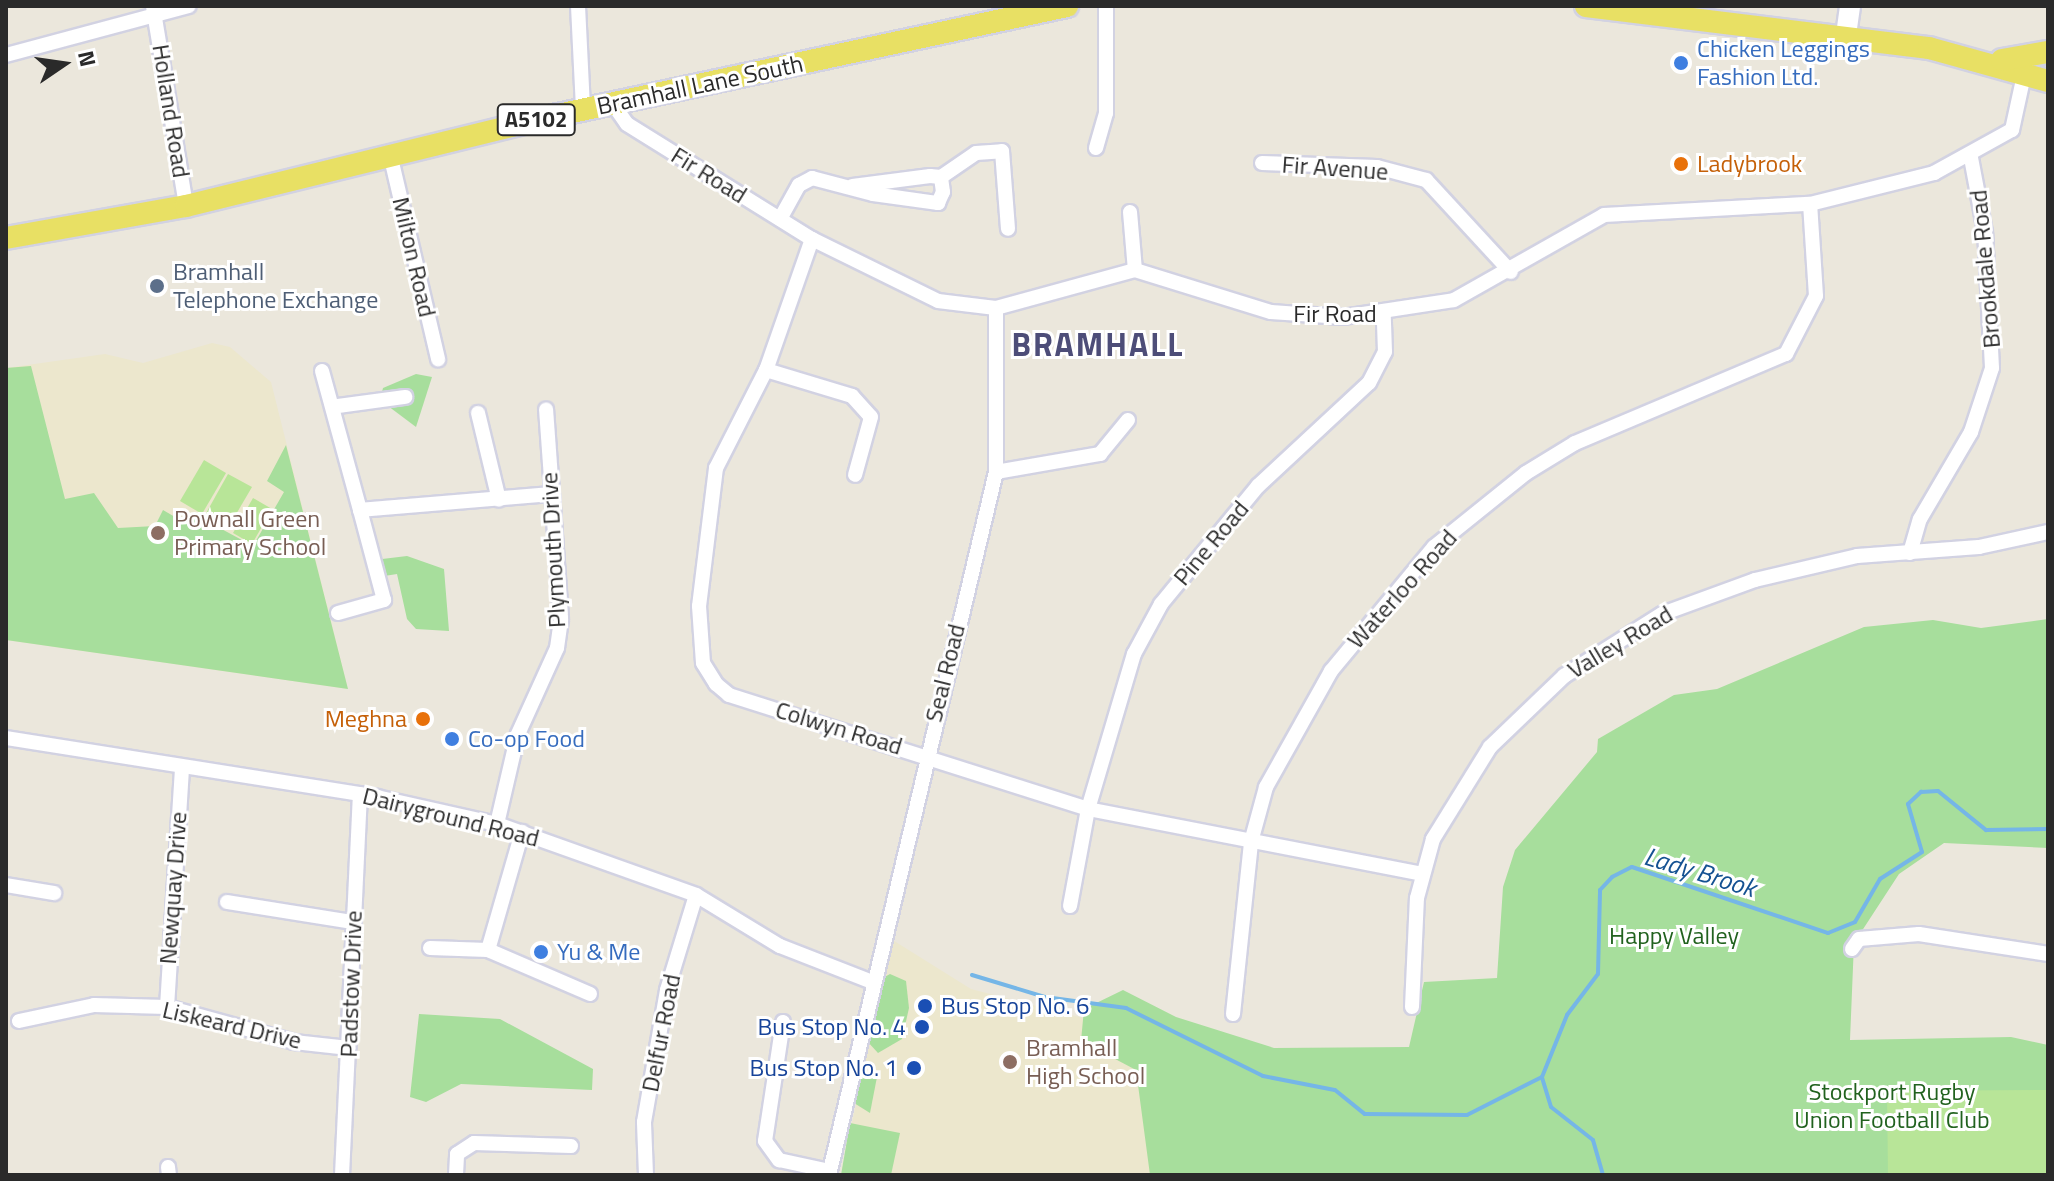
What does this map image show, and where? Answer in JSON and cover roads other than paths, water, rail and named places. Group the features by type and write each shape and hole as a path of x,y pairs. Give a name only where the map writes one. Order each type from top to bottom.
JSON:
{"main road":[{"name":"Bramhall Lane South","path":"6,238 186,206 390,154 583,110 1031,9 1067,6"},
{"path":"1586,6 1846,35 1986,61 2034,60 2048,81"}],"street":[{"path":"6,55 154,11 189,6"},
{"path":"578,6 583,110"},
{"path":"1096,148 1107,99 1106,6"},
{"path":"1846,35 1850,6"},
{"name":"Holland Road","path":"154,11 186,206"},
{"name":"Fir Road","path":"613,104 627,124 812,239 914,294 996,308 1135,270 1271,312 1384,315 1454,300 1511,272 1604,215 1810,204 1889,188 1971,158 2012,130 2034,60"},
{"path":"853,186 941,177 976,153 1002,151 1008,229"},
{"name":"Milton Road","path":"390,154 438,359"},
{"name":"Brookdale Road","path":"1910,553 1920,519 1971,432 1992,368 1985,232 1971,158"},
{"name":"Fir Avenue","path":"1262,163 1377,167 1426,180 1511,272"},
{"path":"780,219 799,185 812,178 938,203 941,177"},
{"name":"Waterloo Road","path":"1233,1014 1251,842 1288,737 1331,671 1434,547 1575,443 1744,376 1793,347 1816,296 1810,204"},
{"path":"1130,212 1135,270"},
{"name":"Colwyn Road","path":"812,239 766,370 716,468 699,606 706,671 729,695 925,754 1088,809 1421,874"},
{"name":"Seal Road","path":"830,1173 870,981 996,472 996,308"},
{"name":"Pine Road","path":"1070,906 1088,809 1134,654 1161,604 1258,486 1369,383 1385,352 1384,315"},
{"path":"766,370 852,396 871,417 855,475"},
{"path":"322,371 338,406 360,510 384,600 338,613"},
{"path":"338,406 405,397"},
{"name":"Plymouth Drive","path":"497,824 518,734 557,648 546,410"},
{"path":"478,413 499,500"},
{"path":"996,472 1100,454 1128,420"},
{"path":"360,510 550,494"},
{"name":"Valley Road","path":"1412,1007 1421,874 1471,771 1533,701 1587,660 1654,618 1718,591 1819,563 2048,532"},
{"name":"Dairyground Road","path":"6,738 182,770 360,794 497,824 696,895 780,946 870,981"},
{"name":"Newquay Drive","path":"167,1007 182,770"},
{"name":"Padstow Drive","path":"342,1175 360,794"},
{"path":"488,950 522,832"},
{"path":"6,885 54,893"},
{"name":"Delfur Road","path":"646,1175 644,1122 667,990 696,895"},
{"path":"227,902 352,922"},
{"path":"1852,949 1859,939 1919,934 2048,954"},
{"path":"430,948 488,950 590,994"},
{"name":"Liskeard Drive","path":"19,1021 94,1005 167,1007 294,1042 349,1048"},
{"path":"783,1022 765,1141 779,1160 830,1173"},
{"path":"456,1175 457,1154 474,1143 571,1146"}],"waterway":[{"name":"Lady Brook","path":"1603,1175 1593,1140 1551,1107 1542,1077 1567,1015 1598,974 1600,890 1612,877 1632,867 1828,933 1855,922 1880,879 1922,852 1908,804 1921,792 1938,791 1986,830 2048,829"},
{"path":"972,975 1045,997 1126,1008 1263,1076 1335,1090 1365,1114 1467,1115 1542,1077"}],"place":[{"name":"Chicken Leggings Fashion Ltd.","path":"1681,63"},
{"name":"Ladybrook","path":"1681,164"},
{"name":"Bramhall Telephone Exchange","path":"157,286"},
{"name":"Pownall Green Primary School","path":"158,533"},
{"name":"Meghna","path":"423,719"},
{"name":"Co-op Food","path":"452,739"},
{"name":"Yu & Me","path":"541,952"},
{"name":"Bus Stop No. 6","path":"925,1006"},
{"name":"Bus Stop No. 4","path":"922,1027"},
{"name":"Bramhall High School","path":"1010,1062"},
{"name":"Bus Stop No. 1","path":"914,1068"}],"district":[{"name":"BRAMHALL","path":"1098,344"}],"park label":[{"name":"Happy Valley","path":"1674,936"},
{"name":"Stockport Rugby Union Football Club","path":"1892,1106"}]}
